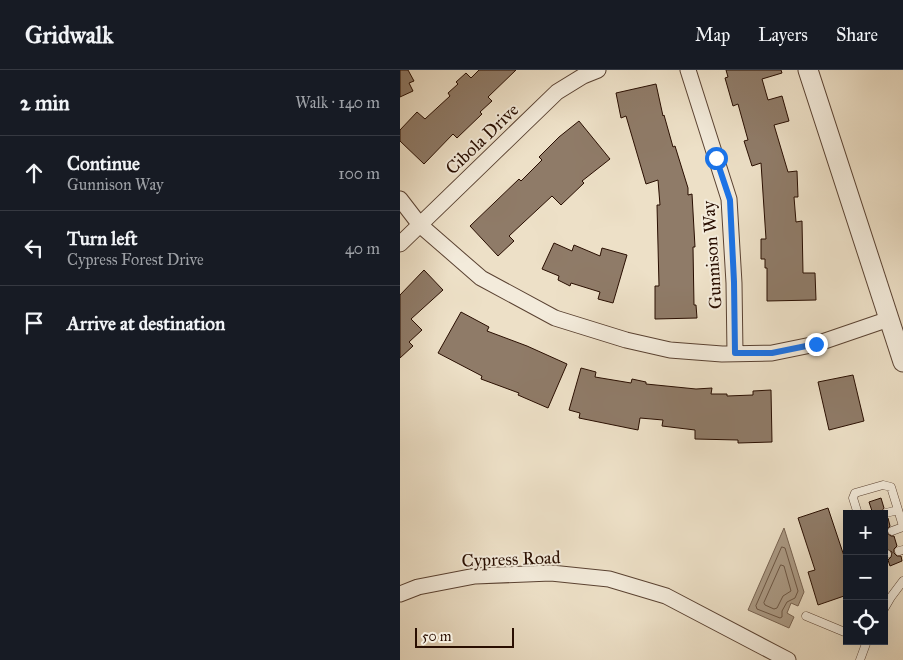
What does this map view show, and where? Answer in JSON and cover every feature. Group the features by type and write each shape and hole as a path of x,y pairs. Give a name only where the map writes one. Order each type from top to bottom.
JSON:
{"street":[{"name":"Cibola Drive","path":"400,244 557,92 583,76 598,70"},
{"name":"Gunnison Way","path":"688,70 730,200 735,353"},
{"path":"808,70 903,362"},
{"path":"400,199 420,225 481,278 555,318 626,340 670,350 722,354 772,353 816,344 889,319"},
{"name":"Cypress Road","path":"400,594 418,587 475,576 551,573 609,579 666,596 788,660"}],"lane":[{"path":"856,510 852,498 855,493 882,485 890,487 903,526 892,531"},
{"path":"888,512 898,510"},
{"path":"888,601 903,581"},
{"path":"806,616 843,631"},
{"path":"860,660 866,645"}],"water":[{"path":"784,528 804,592 798,606 791,603 787,613 794,617 789,628 748,610"}],"building":[{"path":"400,70 408,70 414,81 409,83 413,91 400,97"},
{"path":"479,70 516,70 488,97 492,101 480,112 482,114 457,138 453,134 424,164 400,141 400,130 417,112 425,119 450,96 448,93 458,84 456,82 466,73 471,78"},
{"path":"726,70 781,70 782,73 762,79 768,100 782,96 789,121 774,125 788,172 797,171 798,197 794,197 796,222 802,221 803,273 815,273 816,300 767,301 767,268 765,268 765,259 761,259 761,239 766,239 761,163 752,166 744,141 748,140 738,104 733,106 725,78 728,77"},
{"path":"656,84 663,116 673,147 675,146 688,188 688,195 692,194 695,247 693,247 694,305 696,305 697,318 655,319 655,286 659,286 657,205 660,205 658,180 646,184 626,116 621,118 616,93"},
{"path":"579,121 610,159 582,181 584,183 561,205 552,196 509,236 514,241 498,256 470,226 519,179 521,181 542,160 539,157"},
{"path":"554,243 572,251 574,245 600,256 602,248 627,255 613,303 598,299 600,292 571,283 570,286 558,280 559,276 542,269"},
{"path":"424,270 443,290 411,319 422,330 409,342 413,346 400,358 400,295"},
{"path":"461,312 489,327 487,331 567,364 548,408 518,395 519,393 481,379 482,376 438,353"},
{"path":"581,368 596,372 595,377 631,383 632,379 646,382 646,384 696,389 712,388 711,394 727,394 727,396 753,395 753,391 771,390 772,442 738,443 738,440 695,439 695,430 662,426 663,420 640,418 638,430 579,418 580,413 569,410"},
{"path":"853,375 864,421 829,430 818,382"},
{"path":"881,498 884,508 883,510 872,510 869,502"},
{"path":"828,508 843,553 843,596 818,605 808,572 815,570 798,518"},
{"path":"888,534 894,536 897,546 894,549 894,553 897,556 901,556 902,561 890,566 888,560 892,552 888,550"}],"route":[{"path":"716,158 730,200 735,353 772,353 816,344"}]}
